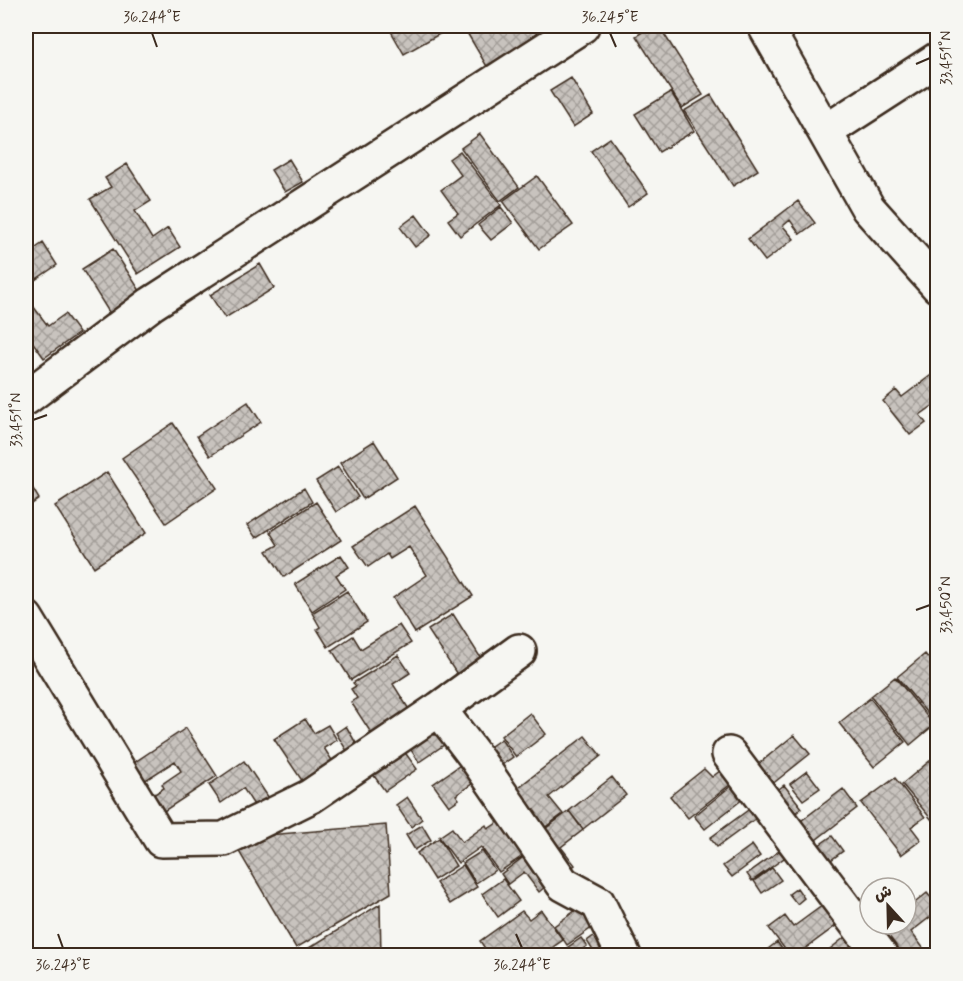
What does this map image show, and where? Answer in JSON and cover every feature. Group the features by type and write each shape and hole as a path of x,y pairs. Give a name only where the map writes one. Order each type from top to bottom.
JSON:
{"street":[{"path":"26,398 151,304 582,26"},
{"path":"765,26 868,208 938,286"},
{"path":"825,132 938,59"},
{"path":"26,618 161,840 224,839 311,796 439,709 519,651"},
{"path":"439,709 474,755 563,884 598,903 624,956"},
{"path":"729,754 880,956"}],"building":[{"path":"388,26 448,26 450,28 404,54"},
{"path":"463,26 531,26 544,43 492,75"},
{"path":"652,26 659,26 703,95 682,108 636,36"},
{"path":"571,78 593,114 573,127 550,91"},
{"path":"671,92 694,131 659,152 635,114"},
{"path":"711,95 758,170 733,186 684,111"},
{"path":"480,134 519,187 500,201 461,148"},
{"path":"610,138 648,193 628,207 591,151"},
{"path":"460,151 501,205 460,236 448,220 458,213 441,190 461,175 449,159"},
{"path":"289,159 303,182 285,192 271,170"},
{"path":"127,164 151,201 135,211 152,239 168,228 180,247 138,274 90,199 111,187 105,178"},
{"path":"537,176 573,225 539,249 503,201"},
{"path":"798,201 815,223 800,234 790,220 783,226 794,239 765,261 748,239"},
{"path":"501,207 513,223 491,240 478,225"},
{"path":"416,215 431,235 415,247 400,227"},
{"path":"43,243 57,265 26,286 26,255"},
{"path":"113,249 144,297 112,317 82,269"},
{"path":"260,264 274,288 225,318 210,295"},
{"path":"33,306 48,326 65,314 79,333 44,358 26,333 26,311"},
{"path":"938,370 938,402 920,415 926,423 910,435 883,401 896,390 902,397"},
{"path":"248,402 261,422 210,456 197,436"},
{"path":"173,423 217,488 166,523 122,458"},
{"path":"374,441 397,477 363,499 340,463"},
{"path":"338,467 358,497 336,512 316,481"},
{"path":"107,472 146,533 94,567 55,506"},
{"path":"26,477 39,499 26,508"},
{"path":"304,488 312,502 256,538 247,525"},
{"path":"316,502 341,540 284,577 267,551 278,545 270,532"},
{"path":"415,506 473,596 415,633 393,598 427,575 409,547 390,559 387,554 368,567 353,546"},
{"path":"341,555 349,567 336,575 345,589 312,611 295,584"},
{"path":"347,591 367,622 328,647 317,629 320,627 312,613"},
{"path":"453,614 484,663 460,679 428,630"},
{"path":"399,625 411,643 351,680 332,650 353,636 361,649"},
{"path":"925,654 938,670 938,722 936,724 897,677"},
{"path":"398,655 410,673 393,684 412,714 375,739 351,702 357,698 351,689 356,686 353,683"},
{"path":"895,677 934,725 910,745 871,696"},
{"path":"870,698 905,742 874,767 839,723"},
{"path":"530,713 546,734 516,757 501,736"},
{"path":"440,718 454,738 419,762 405,741"},
{"path":"305,719 314,733 328,725 337,740 324,748 335,765 305,785 274,739"},
{"path":"346,726 360,750 350,756 336,733"},
{"path":"186,728 217,776 161,813 150,797 164,788 162,784 181,771 175,761 141,783 129,766"},
{"path":"794,735 810,754 766,789 751,770"},
{"path":"585,736 601,756 549,797 563,814 536,834 511,793"},
{"path":"501,739 513,757 496,769 484,751"},
{"path":"401,747 417,769 385,791 369,769"},
{"path":"938,754 938,816 932,820 902,784"},
{"path":"244,761 273,804 259,813 243,788 221,803 209,785"},
{"path":"466,761 479,779 456,795 459,799 449,806 433,784"},
{"path":"725,767 736,780 688,818 670,796 704,769 712,777"},
{"path":"807,771 820,788 803,800 790,784"},
{"path":"612,777 626,795 583,829 569,811"},
{"path":"895,778 925,817 911,827 921,840 901,855 861,803"},
{"path":"737,781 748,795 705,829 694,816"},
{"path":"784,785 802,808 789,819 770,796"},
{"path":"843,789 857,808 812,843 797,824"},
{"path":"407,797 422,819 411,827 396,805"},
{"path":"755,805 762,814 717,847 710,838"},
{"path":"569,811 583,830 561,847 575,865 563,874 537,835"},
{"path":"506,817 530,851 499,872 481,847 458,863 439,837 452,828 462,842 486,825 488,829"},
{"path":"386,825 391,893 296,948 231,838"},
{"path":"422,825 431,840 415,850 406,835"},
{"path":"832,836 843,851 827,863 815,848"},
{"path":"439,838 456,866 434,880 417,853"},
{"path":"752,845 760,856 732,877 723,866"},
{"path":"786,846 791,853 752,881 747,874"},
{"path":"482,851 495,870 476,883 463,863"},
{"path":"530,852 552,881 539,892 524,872 508,884 501,874"},
{"path":"463,865 477,887 450,904 436,883"},
{"path":"772,868 781,880 762,893 754,881"},
{"path":"503,879 519,901 498,917 482,894"},
{"path":"797,888 804,898 797,904 789,894"},
{"path":"927,893 938,906 938,911 918,927 918,900"},
{"path":"830,900 845,919 795,956 790,956 769,928 785,916 793,927"},
{"path":"380,904 381,956 296,956"},
{"path":"579,908 593,927 567,945 554,926"},
{"path":"541,910 563,940 540,956 490,956 480,941 522,911 529,919"},
{"path":"854,930 873,956 821,956"},
{"path":"599,932 608,944 595,954 587,941"},
{"path":"881,936 914,936 924,949 917,956 897,956"},
{"path":"581,938 587,946 573,956 567,948"},
{"path":"777,942 787,956 759,956"}]}
